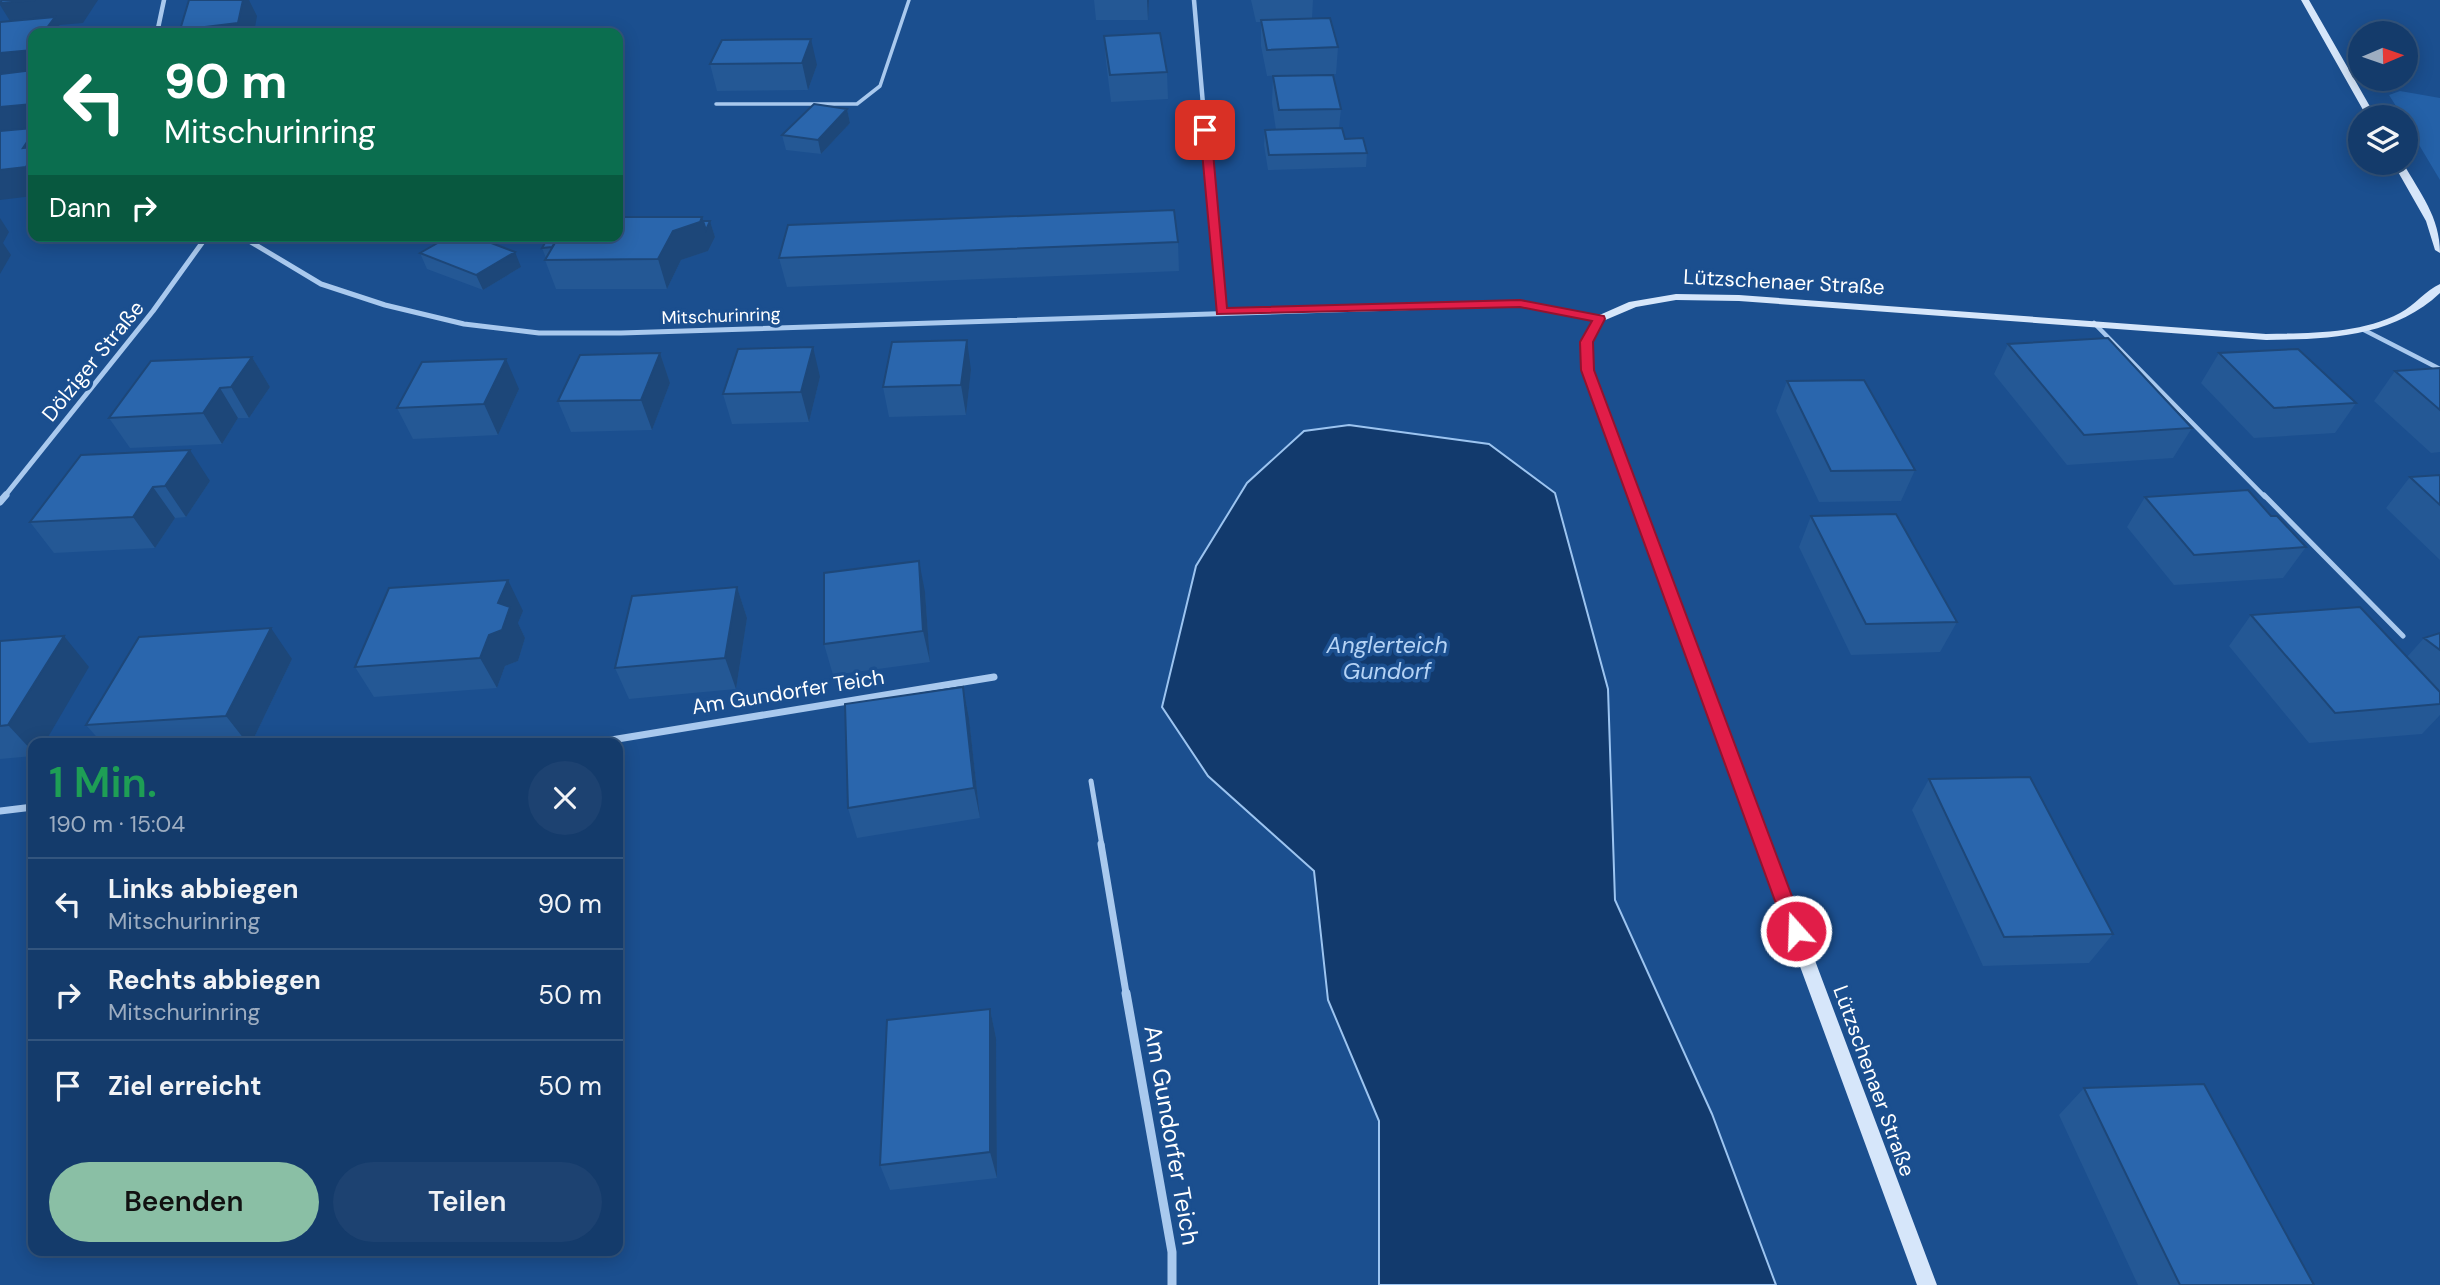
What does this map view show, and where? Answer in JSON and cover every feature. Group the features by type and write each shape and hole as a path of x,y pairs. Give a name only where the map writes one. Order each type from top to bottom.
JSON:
{"street":[{"path":"158,28 164,0"},
{"path":"1194,0 1222,312"},
{"path":"2305,0 2365,105"},
{"path":"2405,175 2431,221 2440,250"},
{"name":"Dölziger Straße","path":"0,502 153,311 203,242"},
{"name":"Mitschurinring","path":"251,242 321,284 386,305 464,324 539,333 621,333 1520,304 1599,319"},
{"name":"Lützschenaer Straße","path":"1927,1285 1587,370 1587,342 1599,319 1633,304 1676,297 1739,298 2266,337 2323,336 2364,330 2403,318 2425,303 2440,287"},
{"name":"Am Gundorfer Teich","path":"615,738 994,677"},
{"path":"0,811 28,808"},
{"name":"Am Gundorfer Teich","path":"1126,993 1172,1252 1172,1285"}],"lane":[{"path":"716,104 858,104 880,86 909,0"},
{"path":"2094,323 2403,636"},
{"path":"2364,330 2440,369"},
{"path":"1091,781 1126,993"}],"shaded area":[{"path":"2400,91 2440,98 2440,180 2418,143 2418,105 2395,105 2389,95"}],"water":[{"name":"Anglerteich Gundorf","path":"1349,425 1489,444 1555,493 1608,689 1615,900 1712,1114 1776,1285 1379,1285 1379,1121 1328,1000 1314,871 1208,776 1162,707 1196,566 1247,483 1304,431"}],"building":[{"path":"2,0 35,0 0,3"},
{"path":"189,0 243,0 238,23 181,28"},
{"path":"55,17 47,28 28,28 28,50 0,53 0,22"},
{"path":"1330,18 1338,47 1267,50 1261,20"},
{"path":"1160,33 1167,72 1110,75 1104,36"},
{"path":"811,39 802,63 710,64 722,40"},
{"path":"28,71 28,104 0,107 1,74"},
{"path":"1333,75 1341,109 1279,110 1273,76"},
{"path":"814,104 847,109 818,140 782,135"},
{"path":"28,128 28,140 23,148 28,148 26,167 0,170 0,131"},
{"path":"1342,128 1345,139 1363,138 1367,153 1269,155 1265,130"},
{"path":"1174,210 1178,242 779,258 788,225"},
{"path":"623,217 702,217 700,222 673,231 658,259 545,260 556,242 623,242"},
{"path":"703,221 710,221 706,230"},
{"path":"439,242 489,242 515,252 476,275 420,253"},
{"path":"546,242 555,242 552,247 542,248"},
{"path":"2108,338 2192,428 2084,435 2008,344"},
{"path":"967,340 961,385 883,387 892,342"},
{"path":"813,347 801,392 723,394 738,349"},
{"path":"2298,349 2356,403 2274,408 2219,353"},
{"path":"660,353 641,400 558,401 580,355"},
{"path":"252,357 231,387 220,388 203,413 109,418 151,361"},
{"path":"506,359 484,404 397,408 422,362"},
{"path":"2440,368 2440,410 2395,371"},
{"path":"1864,380 1915,470 1831,471 1787,381"},
{"path":"190,450 165,486 153,487 133,517 30,522 81,455"},
{"path":"2440,475 2440,505 2410,477"},
{"path":"2248,490 2271,516 2277,516 2306,547 2194,555 2145,497"},
{"path":"1896,514 1957,622 1866,624 1811,516"},
{"path":"919,561 923,631 824,644 824,573"},
{"path":"508,580 498,603 510,607 502,630 489,635 480,658 355,667 389,588"},
{"path":"737,587 725,658 615,668 632,596"},
{"path":"2360,607 2440,692 2440,704 2335,713 2251,615"},
{"path":"271,628 226,716 86,725 139,637"},
{"path":"2440,633 2440,650 2424,638"},
{"path":"64,636 8,725 0,726 0,641"},
{"path":"963,687 974,788 848,808 845,704"},
{"path":"2030,777 2113,934 2004,937 1929,779"},
{"path":"990,1009 990,1152 880,1165 887,1020"},
{"path":"2204,1084 2314,1285 2180,1285 2084,1088"}],"route":[{"path":"1205,130 1222,312 1520,304 1599,319 1587,342 1587,370 1796,931"}]}
